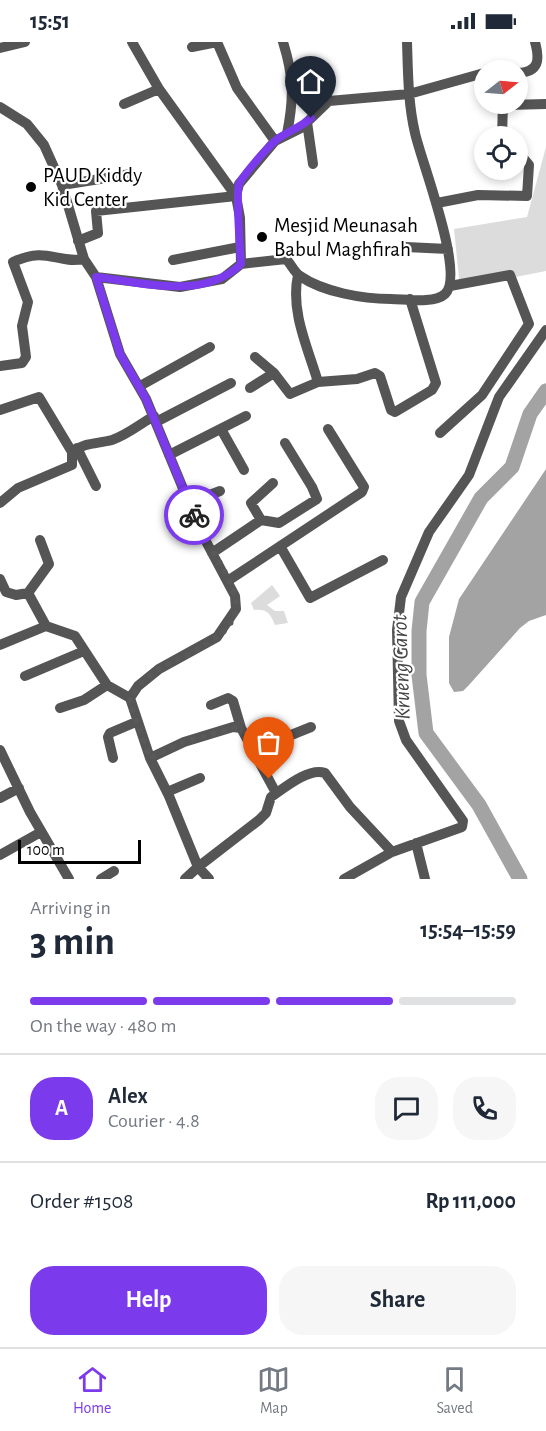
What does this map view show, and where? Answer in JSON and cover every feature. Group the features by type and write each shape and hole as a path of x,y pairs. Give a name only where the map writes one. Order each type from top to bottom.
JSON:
{"street":[{"path":"0,48 25,42"},
{"path":"132,42 159,89 236,196"},
{"path":"192,47 217,42 237,88 275,141"},
{"path":"283,42 294,99 287,134"},
{"path":"96,277 180,287 222,279 241,264 286,259 298,275 326,289 383,299 436,299 444,295 450,286 448,249 437,203 414,131 409,94 407,42"},
{"path":"528,71 536,66 538,60 535,42"},
{"path":"241,264 240,218 236,196 239,184 275,141 307,122 329,101 409,94 474,76"},
{"path":"124,105 159,89"},
{"path":"528,104 546,104"},
{"path":"0,107 37,134 62,185 84,259 96,277 120,354 140,386 189,503 235,596 236,609 225,628 209,644 159,669 138,686 130,698"},
{"path":"307,122 314,164"},
{"path":"437,203 478,195 527,196 528,164"},
{"path":"62,185 98,177 131,174"},
{"path":"78,241 98,233 96,211 236,196"},
{"path":"173,260 240,247"},
{"path":"406,247 448,249"},
{"path":"0,366 22,363 26,357 22,326 28,303 13,262 38,254 75,260 84,259"},
{"path":"298,275 295,290 297,311 318,382"},
{"path":"440,433 482,395 529,324 510,275 450,286"},
{"path":"255,357 274,374 290,394 318,382 357,379 375,373 380,376 391,410 395,412 432,390 436,383 410,300"},
{"path":"344,879 392,852 462,827 464,821 406,740 399,721 397,630 401,597 429,532 469,475 499,398 546,330"},
{"path":"140,386 210,347"},
{"path":"250,388 274,374"},
{"path":"74,450 122,436 231,383"},
{"path":"0,410 39,397 96,486"},
{"path":"170,455 246,416"},
{"path":"221,429 244,470"},
{"path":"228,580 362,492 364,487 328,429"},
{"path":"285,443 327,514"},
{"path":"0,503 18,488 72,465 74,450"},
{"path":"261,520 251,503 273,483"},
{"path":"189,503 220,491"},
{"path":"212,553 261,520 279,523 317,499"},
{"path":"0,579 6,592 16,595 28,593 48,564 40,540"},
{"path":"280,546 310,598 383,560"},
{"path":"28,593 46,626"},
{"path":"0,645 46,626 71,632 107,685 130,698 136,722 150,758 167,792 198,867 209,879"},
{"path":"25,676 84,651"},
{"path":"60,708 84,700 107,685"},
{"path":"211,705 228,698 233,701 241,728 276,793"},
{"path":"113,758 108,737 110,733 136,722"},
{"path":"150,758 184,742 233,727 241,728"},
{"path":"254,750 311,727"},
{"path":"0,750 41,832 69,879"},
{"path":"185,879 259,820 266,813 270,797 310,773 325,773 350,807 392,852"},
{"path":"167,792 200,778"},
{"path":"0,798 19,788"},
{"path":"0,855 41,832"},
{"path":"416,843 425,879"},
{"path":"101,879 114,871"}],"shaded area":[{"path":"546,147 546,271 460,288 454,229 527,217"},
{"path":"546,469 546,615 529,621 520,628 463,691 454,692 449,683 449,637 459,599"},
{"path":"272,585 280,596 267,605 275,611 284,611 288,623 275,625 268,613 254,610 251,603"}],"waterway":[{"name":"Krueng Garot","path":"520,879 479,805 426,733 419,675 419,631 422,602 481,498 512,467 530,414 546,391"}],"way so far":[{"path":"194,515 228,580 235,596 236,609 218,637 209,644 159,669 138,686 130,698 130,704 150,758 184,742 237,727 241,728 269,779"}],"place":[{"name":"PAUD Kiddy Kid Center","path":"31,187"},
{"name":"Mesjid Meunasah Babul Maghfirah","path":"262,237"}],"route":[{"path":"194,515 146,399 120,354 96,277 180,287 222,279 231,274 241,264 240,218 236,196 239,184 275,141 301,128 311,118"}]}
